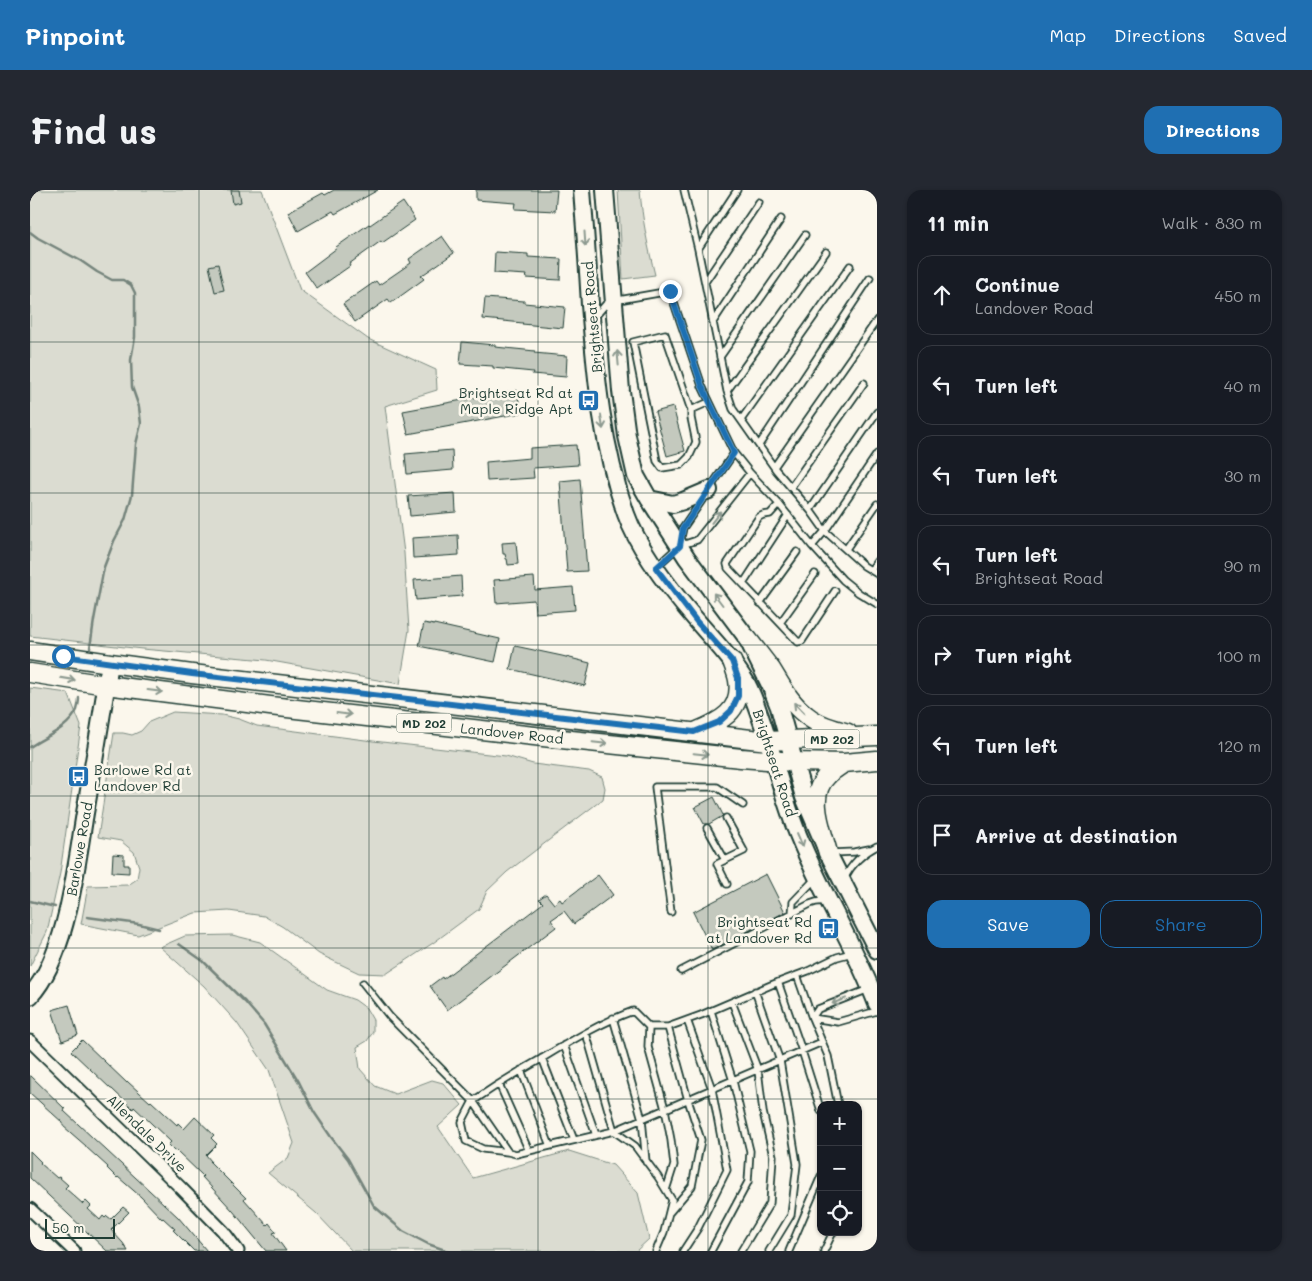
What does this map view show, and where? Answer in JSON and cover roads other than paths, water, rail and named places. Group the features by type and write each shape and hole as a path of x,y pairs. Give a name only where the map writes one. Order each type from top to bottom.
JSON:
{"main road":[{"path":"747,638 786,693 804,714 831,728 876,737"},
{"name":"Landover Road","path":"30,650 110,664 768,741 876,737"},
{"path":"694,732 719,722 731,711 736,702 739,689 738,678 732,661"},
{"name":"Landover Road","path":"30,673 261,705 546,737 794,762 844,763 877,760"},
{"path":"828,853 817,810 817,797 828,774 844,763"}],"street":[{"name":"Brightseat Road","path":"582,190 598,388 607,450 627,517 656,568 697,622 732,661 747,685 768,741 794,825 817,878 855,952 875,1000"},
{"name":"Brightseat Road","path":"604,190 621,391 627,436 636,476 680,546 747,638 779,707 804,797 828,853 877,950"},
{"path":"649,499 673,504 709,490"},
{"name":"Barlowe Road","path":"30,996 37,988 53,960 64,924 80,846 110,664"},
{"name":"Allendale Drive","path":"30,1042 181,1188 223,1231 238,1251"},
{"path":"30,1209 74,1251"}],"lane":[{"path":"684,190 727,391 733,409 774,467 825,531 864,566 877,574"},
{"path":"698,249 737,190"},
{"path":"705,282 759,202"},
{"path":"713,322 782,219"},
{"path":"720,357 805,235"},
{"path":"727,391 826,252"},
{"path":"741,420 850,266"},
{"path":"759,446 870,278"},
{"path":"592,321 606,304 613,301 670,291 702,386 734,453 750,474 779,504 812,546 843,580 877,604"},
{"path":"774,467 877,320"},
{"path":"665,334 691,410 696,442 689,457 681,465 662,468 657,461 633,342 665,334"},
{"path":"791,487 864,383"},
{"path":"691,410 709,402"},
{"path":"810,510 877,412"},
{"path":"680,546 683,528 734,453"},
{"path":"812,546 825,531 877,454"},
{"path":"656,568 680,546 698,540 750,474"},
{"path":"779,504 770,514 763,514 758,517 727,564 728,568 798,642 802,641 835,591"},
{"path":"846,549 877,504"},
{"path":"743,584 788,515"},
{"path":"760,603 797,552"},
{"path":"871,570 877,561"},
{"path":"780,623 815,574"},
{"path":"671,912 654,787 717,786 743,805"},
{"path":"726,818 744,850 717,864 727,884"},
{"path":"707,828 725,860"},
{"path":"828,853 854,852 874,847"},
{"path":"842,882 855,863 874,847"},
{"path":"792,914 793,902 817,878"},
{"path":"681,971 810,904 828,900"},
{"path":"822,1042 614,1131 516,1154 484,1150 466,1141 462,1122 473,1101 521,1070 613,1018 633,1011 649,1027 668,1027 855,952"},
{"path":"797,975 828,1056 837,1101"},
{"path":"778,982 818,1101"},
{"path":"363,983 390,1017 473,1101 508,1152"},
{"path":"755,992 780,1061 797,1164 791,1215 769,1251"},
{"path":"812,1018 818,1009 875,1000"},
{"path":"812,1018 838,1022 875,1000"},
{"path":"732,1002 758,1070 763,1112 773,1156 770,1203 741,1251"},
{"path":"711,1011 733,1081 750,1151 748,1182 711,1251"},
{"path":"613,1018 642,1119 646,1162"},
{"path":"683,1251 698,1228 727,1170 712,1089 687,1020"},
{"path":"649,1027 648,1047 666,1109 674,1165 666,1190"},
{"path":"668,1027 701,1140 692,1186 668,1215"},
{"path":"586,1033 614,1131 635,1146 672,1200 664,1232 656,1251"},
{"path":"564,1045 596,1135"},
{"path":"542,1058 574,1140"},
{"path":"521,1070 550,1146"},
{"path":"499,1084 529,1151"},
{"path":"789,1251 817,1185"},
{"path":"824,1251 831,1236"}],"waterway":[{"path":"30,232 112,280 123,280 131,285 135,293 135,337 131,360 132,387 139,407 141,424 136,444 132,495 125,520 104,567 90,648"},
{"path":"30,747 56,732 68,722 77,710 79,698"},
{"path":"30,901 55,907"},
{"path":"87,917 139,924 159,929"},
{"path":"179,944 203,961 245,1002 264,1024 299,1082 314,1112 348,1159 374,1206 403,1231 428,1244 448,1251"}],"place":[{"name":"Brightseat Rd at Maple Ridge Apt","path":"589,400"},
{"name":"Barlowe Rd at Landover Rd","path":"78,777"},
{"name":"Brightseat Rd at Landover Rd","path":"828,929"}]}
